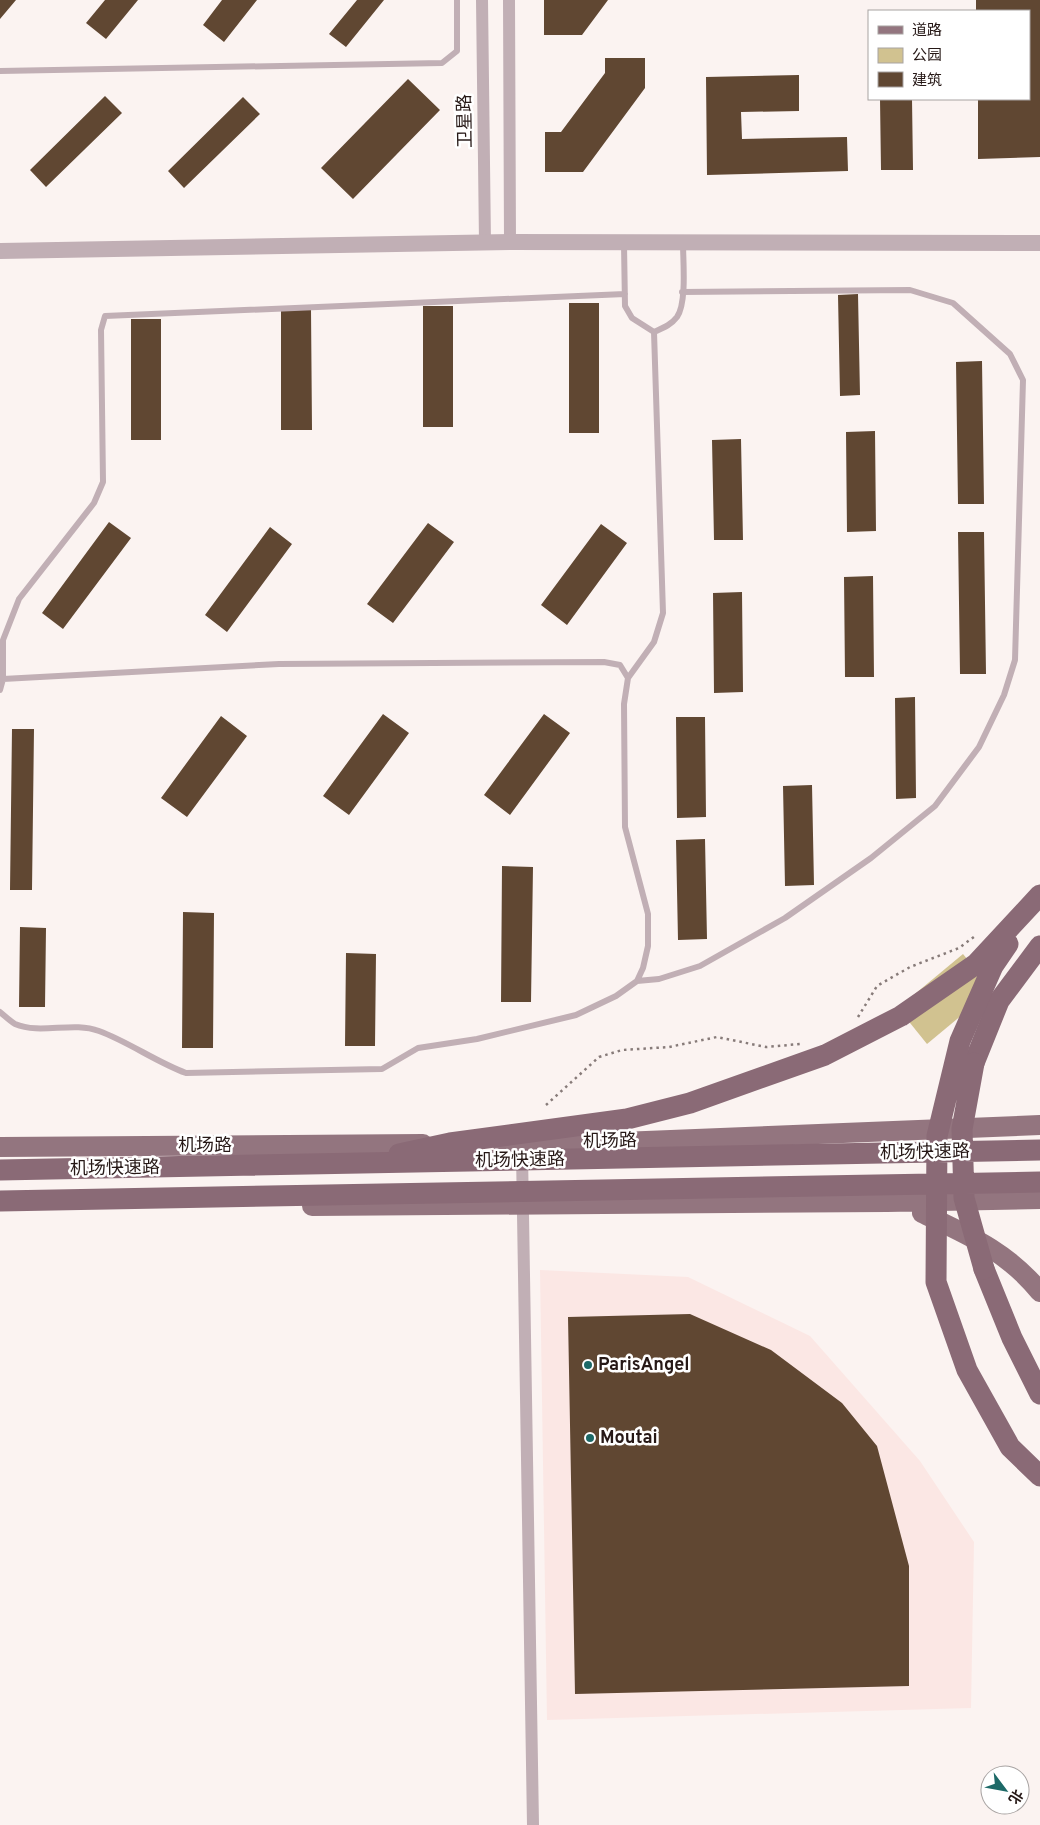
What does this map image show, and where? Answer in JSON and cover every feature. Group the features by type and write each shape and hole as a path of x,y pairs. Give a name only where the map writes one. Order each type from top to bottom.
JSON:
{"highway":[{"path":"352,1165 450,1143 626,1119 698,1101 825,1055 901,1016 976,964 1040,897"},
{"path":"1040,897 993,966 960,1042 937,1136 935,1214 936,1282 967,1370 1010,1447 1040,1476"},
{"path":"1040,946 999,1001 974,1063 962,1129 964,1198 984,1269 1012,1338 1040,1394"},
{"name":"机场快速路","path":"0,1170 352,1165 1040,1150"},
{"name":"机场快速路","path":"0,1201 1040,1182"}],"main road":[{"name":"机场路","path":"0,1147 621,1142 1040,1124"},
{"path":"0,1209 887,1202 1040,1198"},
{"path":"887,1202 921,1212 986,1244 1029,1279 1040,1292"}],"street":[{"name":"卫星路","path":"482,0 484,243"},
{"path":"509,0 510,242"},
{"path":"0,251 510,242 1040,243"},
{"path":"522,1143 521,1204 533,1825"}],"lane":[{"path":"0,71 442,62 457,51 457,0"},
{"path":"624,243 625,306 632,318 654,332"},
{"path":"654,332 670,325 678,316 682,304 683,243"},
{"path":"637,981 659,979 700,966 785,918 871,858 935,806 979,747 1004,695 1015,660 1022,380 1010,354 953,303 910,290 682,292"},
{"path":"0,690 3,640 19,599 94,503 103,482 101,330 104,316 625,294"},
{"path":"0,1012 14,1024 28,1027 82,1027 99,1031 166,1066 186,1073 382,1069 418,1048 477,1039 576,1015 616,996 637,981 643,968 648,946 648,914 625,827 624,704 628,678 654,642 663,613 654,332"},
{"path":"1,679 279,664 594,662 620,665 628,678"}],"path":[{"path":"854,1023 877,986 910,967 959,948 980,933"},
{"path":"546,1105 600,1057 622,1050 670,1047 717,1037 766,1047 809,1043"}],"shaded area":[{"path":"540,1270 688,1277 810,1336 920,1461 974,1542 971,1708 547,1720"}],"green space":[{"path":"963,954 992,990 927,1044 898,1008"}],"building":[{"path":"0,0 16,0 0,19"},
{"path":"105,0 138,0 106,39 86,23"},
{"path":"222,0 257,0 224,42 203,25"},
{"path":"357,0 384,0 346,47 329,34"},
{"path":"544,0 608,0 582,35 544,35"},
{"path":"976,0 1040,0 1040,157 978,159 978,100 1030,100 1030,10 976,10"},
{"path":"605,58 645,58 645,88 583,172 545,172 545,132 561,132 605,73"},
{"path":"799,75 799,111 741,112 742,139 847,137 848,171 707,175 706,77"},
{"path":"408,79 440,110 353,199 321,168"},
{"path":"105,96 122,113 46,187 30,170"},
{"path":"243,97 260,114 184,188 168,171"},
{"path":"880,100 912,100 913,170 881,170"},
{"path":"858,294 860,395 840,396 838,295"},
{"path":"569,303 599,303 599,433 569,433"},
{"path":"423,306 453,306 453,427 423,427"},
{"path":"281,309 311,309 312,430 281,430"},
{"path":"131,319 161,319 161,440 131,440"},
{"path":"982,361 984,504 958,504 956,362"},
{"path":"875,431 876,531 847,532 846,432"},
{"path":"741,439 743,540 714,540 712,440"},
{"path":"109,522 131,538 63,629 42,613"},
{"path":"428,523 454,542 393,623 367,604"},
{"path":"601,524 627,543 567,625 541,605"},
{"path":"270,527 292,544 227,632 205,615"},
{"path":"958,532 984,532 986,674 960,674"},
{"path":"873,576 874,677 845,677 844,577"},
{"path":"742,592 743,692 714,693 713,593"},
{"path":"915,697 916,798 896,799 895,698"},
{"path":"383,714 409,733 349,815 323,796"},
{"path":"544,714 570,733 510,815 484,795"},
{"path":"221,716 247,736 187,817 161,798"},
{"path":"676,717 705,717 706,817 677,818"},
{"path":"12,729 34,729 32,890 10,890"},
{"path":"812,785 814,885 785,886 783,786"},
{"path":"705,839 707,939 678,940 676,840"},
{"path":"502,866 533,867 531,1002 501,1002"},
{"path":"183,912 214,913 213,1048 182,1048"},
{"path":"20,927 46,928 45,1007 19,1007"},
{"path":"346,953 376,954 375,1046 345,1046"},
{"path":"690,1314 771,1350 842,1403 877,1446 909,1566 909,1686 575,1694 568,1317"}],"place":[{"name":"ParisAngel","path":"588,1365"},
{"name":"Moutai","path":"590,1438"}]}
